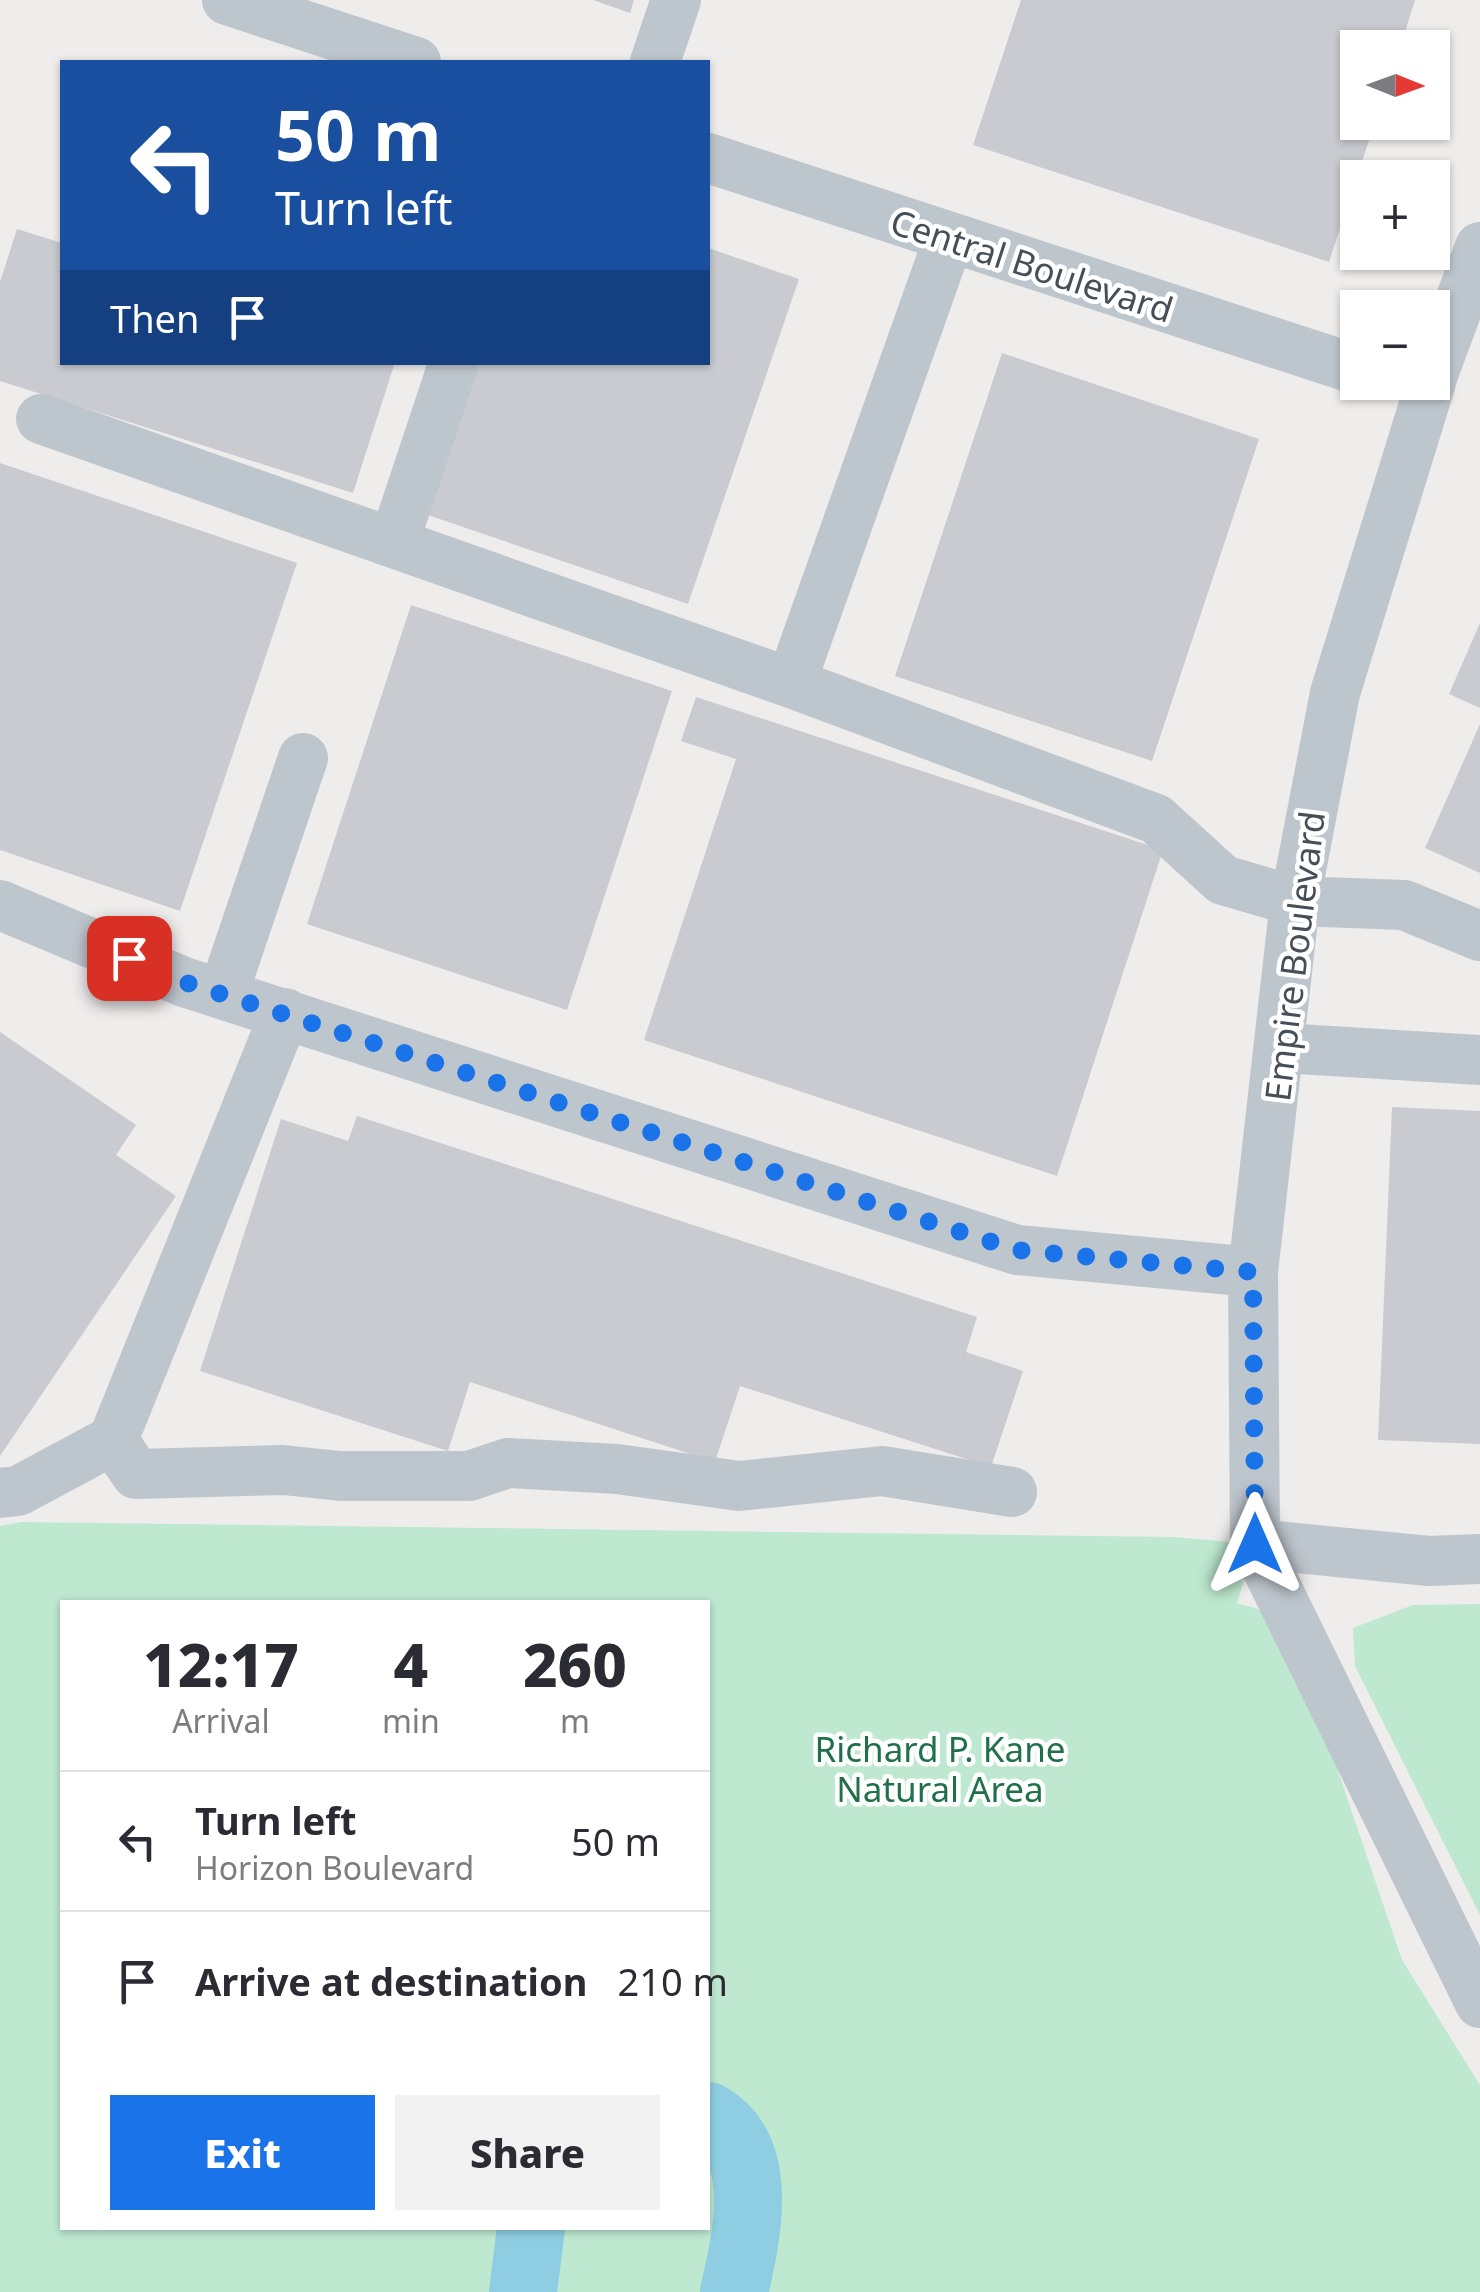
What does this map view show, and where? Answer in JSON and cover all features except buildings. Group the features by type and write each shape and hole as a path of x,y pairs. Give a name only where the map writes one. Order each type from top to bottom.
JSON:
{"street":[{"path":"228,0 410,60"},
{"path":"656,60 676,0"},
{"name":"Central Boulevard","path":"710,159 1340,364"},
{"path":"791,683 949,238"},
{"name":"Empire Boulevard","path":"1450,318 1480,247"},
{"path":"394,542 453,365"},
{"name":"Empire Boulevard","path":"1255,1544 1253,1272 1282,1048 1295,900 1334,693 1417,400"},
{"path":"41,419 791,683 1156,819 1223,880 1295,900 1404,905 1480,936"},
{"path":"223,994 303,758"},
{"path":"0,905 223,994 1017,1250 1253,1272"},
{"path":"0,1493 18,1491 113,1440 285,1013"},
{"path":"1282,1048 1480,1060"},
{"path":"113,1440 136,1474 284,1470 469,1476 508,1464 617,1469 739,1486 882,1471 1012,1492"},
{"path":"1255,1544 1429,1560 1480,1558"},
{"path":"1255,1544 1480,2003"}],"green space":[{"name":"Richard P. Kane Natural Area","path":"21,1522 1173,1537 1255,1544 1237,1603 1286,1617 1402,1960 1480,2085 1480,2292 0,2292 0,1526"},
{"path":"1480,1604 1480,1915 1355,1666 1353,1628 1413,1605"}],"waterway":[{"path":"710,2118 727,2131 746,2172 747,2221 734,2292"},
{"path":"523,2292 531,2230"}],"route":[{"path":"129,958 184,982 1017,1250 1253,1272 1255,1544"}]}
